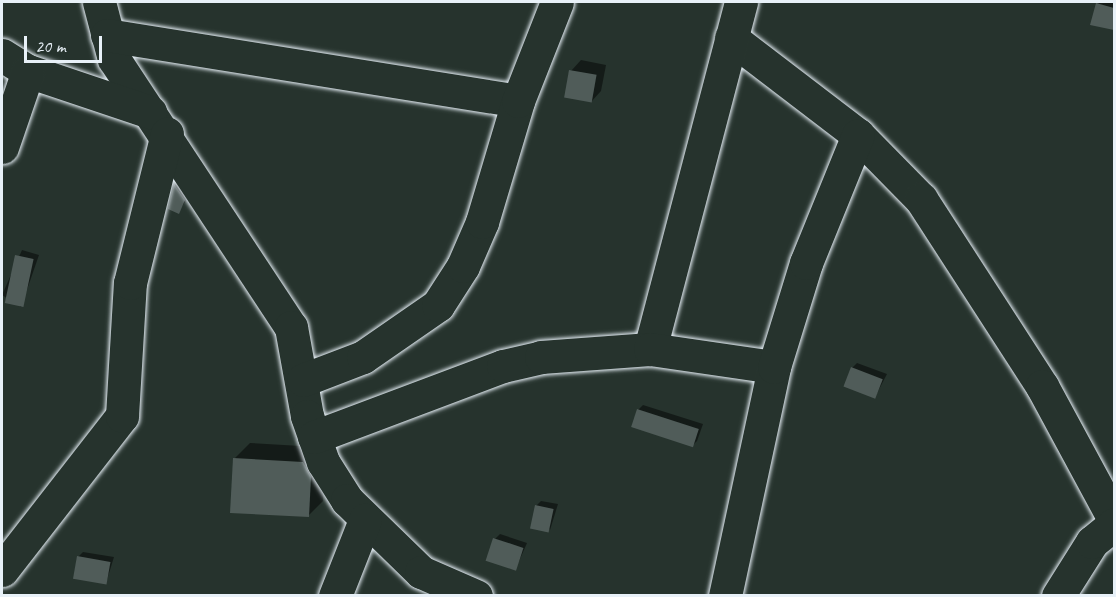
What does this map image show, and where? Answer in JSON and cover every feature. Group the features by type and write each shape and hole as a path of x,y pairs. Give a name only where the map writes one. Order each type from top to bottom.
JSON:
{"street":[{"path":"99,2 114,59 159,122 291,327 314,437 323,462 365,520 422,572 476,596"},
{"path":"303,380 363,357 438,305 464,266 482,222 518,101 556,2"},
{"path":"650,349 741,2"},
{"path":"107,35 518,101"},
{"path":"731,38 858,135 921,199 983,289 1114,519"},
{"path":"2,147 15,63 159,122"},
{"path":"7,555 122,416 130,283 159,122"},
{"path":"725,596 774,367 806,263 858,135"},
{"path":"314,437 503,366 542,357 650,349 774,367"},
{"path":"334,596 365,520"},
{"path":"1058,596 1092,542 1114,525"}],"building":[{"path":"1096,3 1114,8 1114,30 1090,25"},
{"path":"569,70 597,75 592,102 564,98"},
{"path":"174,184 185,200 179,214 168,209"},
{"path":"15,255 34,259 23,307 5,303"},
{"path":"851,367 883,379 875,399 843,387"},
{"path":"637,409 699,429 693,447 631,427"},
{"path":"233,458 303,462 311,477 309,517 230,513"},
{"path":"535,505 554,509 549,532 530,528"},
{"path":"493,538 523,548 516,571 486,561"},
{"path":"77,556 110,562 106,585 73,579"}]}
